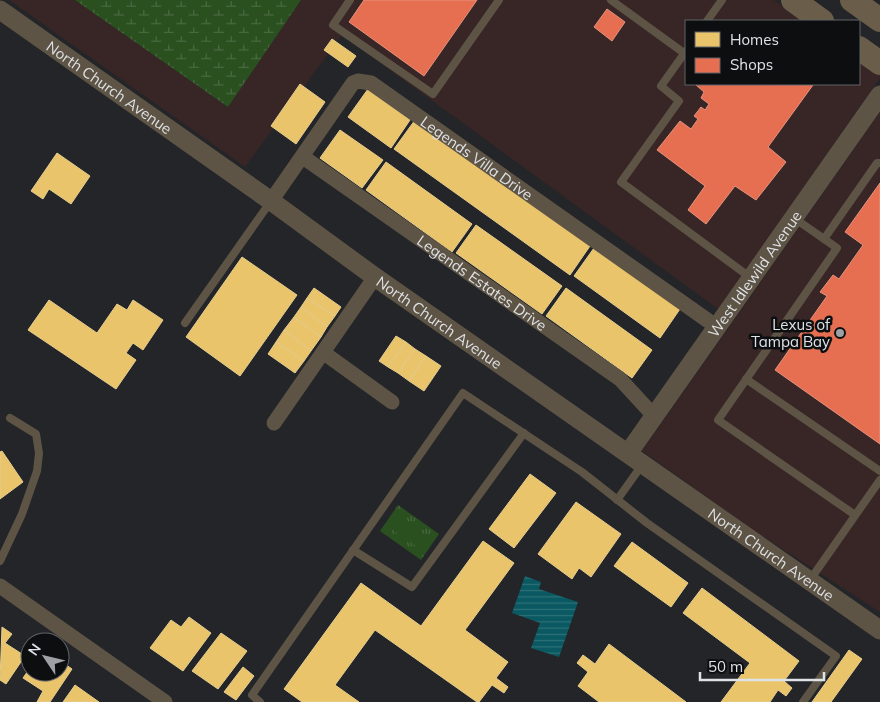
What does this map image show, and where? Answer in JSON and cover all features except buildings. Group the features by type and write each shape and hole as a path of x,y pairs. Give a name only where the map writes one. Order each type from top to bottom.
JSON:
{"main road":[{"path":"793,0 821,20"},
{"path":"852,0 880,20"},
{"path":"860,35 880,44"},
{"path":"860,49 880,63"}],"street":[{"name":"North Church Avenue","path":"0,10 271,201 375,277 880,630"},
{"name":"Legends Villa Drive","path":"271,201 353,83 358,81 371,83 717,327"},
{"name":"West Idlewild Avenue","path":"636,458 654,416 880,95"},
{"name":"Legends Estates Drive","path":"303,157 620,379 654,416"},
{"path":"274,423 375,277"},
{"path":"324,352 392,402"},
{"path":"0,586 165,702"}],"lane":[{"path":"350,0 333,25 433,94 499,0"},
{"path":"611,0 685,52 661,86 679,101 621,182 694,234 751,278"},
{"path":"708,20 722,0"},
{"path":"824,239 878,163 880,163"},
{"path":"185,323 271,201"},
{"path":"794,218 837,248 718,420 855,516"},
{"path":"746,379 880,471"},
{"path":"260,702 252,695 463,394 582,472 647,524 836,656 803,702"},
{"path":"0,561 33,486 39,453 36,434 10,418"},
{"path":"353,550 412,587 524,434"},
{"path":"617,500 636,458"},
{"path":"810,580 880,480"}],"shaded area":[{"path":"9,0 75,0 228,107 301,0 774,0 803,20 685,20 685,85 860,85 860,61 880,75 880,78 718,309 342,35 245,167"},
{"path":"880,112 880,612 756,532 642,451"}],"green space":[{"path":"75,0 301,0 228,107"},
{"path":"398,505 439,534 421,560 380,531"},
{"path":"400,517 427,536 419,548 391,529"}],"water":[{"path":"525,576 541,582 539,589 578,602 559,657 531,648 540,623 512,613"}],"place":[{"name":"Lexus of Tampa Bay","path":"840,333"}]}
